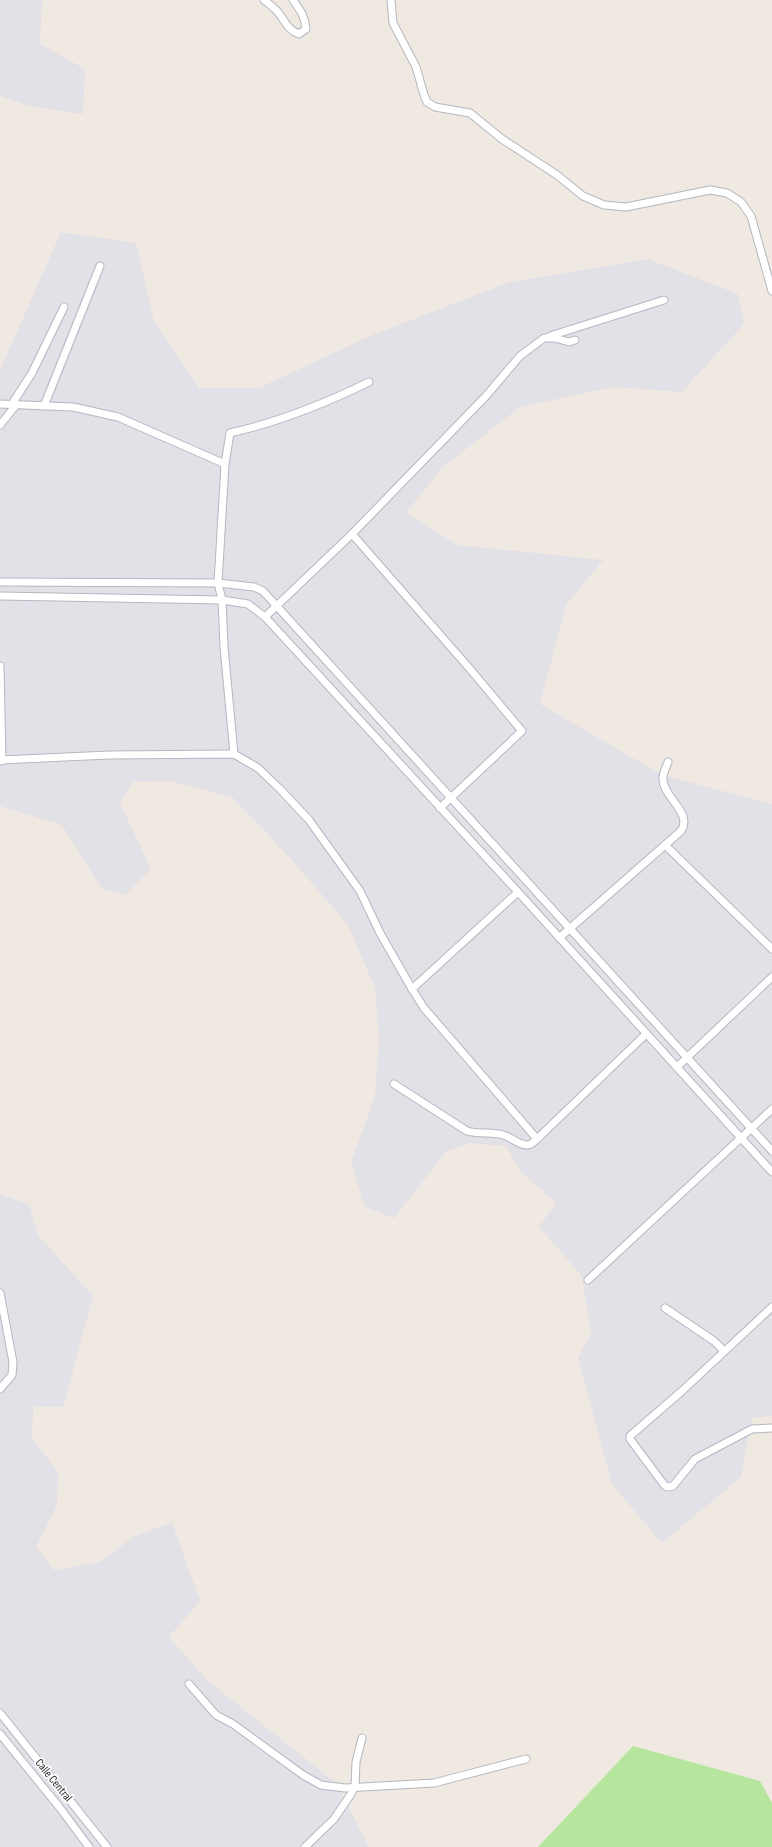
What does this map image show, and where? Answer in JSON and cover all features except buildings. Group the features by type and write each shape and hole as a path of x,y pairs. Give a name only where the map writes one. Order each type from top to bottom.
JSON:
{"street":[{"path":"264,0 277,10 285,24 292,31 299,34 306,29 305,21 302,12 292,0"},
{"path":"391,0 393,23 416,67 427,102 435,107 470,114 502,140 557,175 582,196 604,205 626,207 710,190 727,193 741,202 751,216 772,291"},
{"path":"44,406 100,266"},
{"path":"265,617 352,534 486,396 520,356 544,338 664,300"},
{"path":"0,425 32,373 64,307"},
{"path":"544,338 555,338 568,342 575,340"},
{"path":"234,754 224,647 222,600 218,583 225,464 230,433 286,418 315,407 369,382"},
{"path":"0,404 73,407 118,418 225,464"},
{"path":"352,534 522,731 440,808"},
{"path":"0,582 218,583 254,587 263,591 772,1151"},
{"path":"0,596 222,600 248,604 265,617 518,892 772,1172"},
{"path":"0,666 1,760 110,755 234,754 258,768 309,820 360,891 380,933 424,1008 537,1139"},
{"path":"559,938 681,831 685,820 663,784 662,778 668,762"},
{"path":"665,845 772,949"},
{"path":"412,989 518,892"},
{"path":"677,1067 772,977"},
{"path":"394,1084 467,1131 475,1134 494,1133 505,1135 525,1146 537,1139 646,1034"},
{"path":"588,1280 772,1109"},
{"path":"0,1293 13,1362 12,1375 0,1389"},
{"path":"772,1307 682,1391 630,1436 630,1442 665,1486 668,1487 672,1486 695,1459 752,1429 772,1428"},
{"path":"665,1308 714,1342 724,1351"},
{"path":"189,1684 216,1715 233,1724 302,1775 321,1785 344,1788 355,1786 434,1782 526,1759"},
{"name":"Calle Central","path":"0,1713 107,1847"},
{"name":"Calle Central","path":"0,1734 60,1808 89,1847"},
{"path":"305,1847 334,1819 351,1794 355,1786 356,1762 362,1738"}],"shaded area":[{"path":"0,0 42,0 40,44 85,69 83,114 29,106 0,96"},
{"path":"61,232 136,243 154,321 199,388 259,388 370,336 510,282 648,259 738,294 744,324 682,392 613,387 520,407 442,468 406,513 458,545 603,560 566,605 540,704 662,775 772,804 772,1416 752,1418 741,1477 662,1543 612,1484 578,1358 591,1333 582,1276 539,1227 556,1203 521,1172 506,1146 468,1143 446,1152 394,1218 365,1207 351,1162 375,1096 379,1039 375,988 348,925 291,859 232,797 170,781 133,782 120,803 151,869 125,895 102,889 62,825 0,806 0,370"},
{"path":"0,1194 29,1204 38,1235 93,1296 63,1407 34,1406 31,1436 58,1473 57,1505 36,1547 54,1570 100,1562 133,1537 172,1522 200,1601 169,1637 207,1680 336,1783 369,1847 0,1847"}],"green space":[{"path":"633,1746 760,1781 772,1803 772,1847 538,1847"}]}
